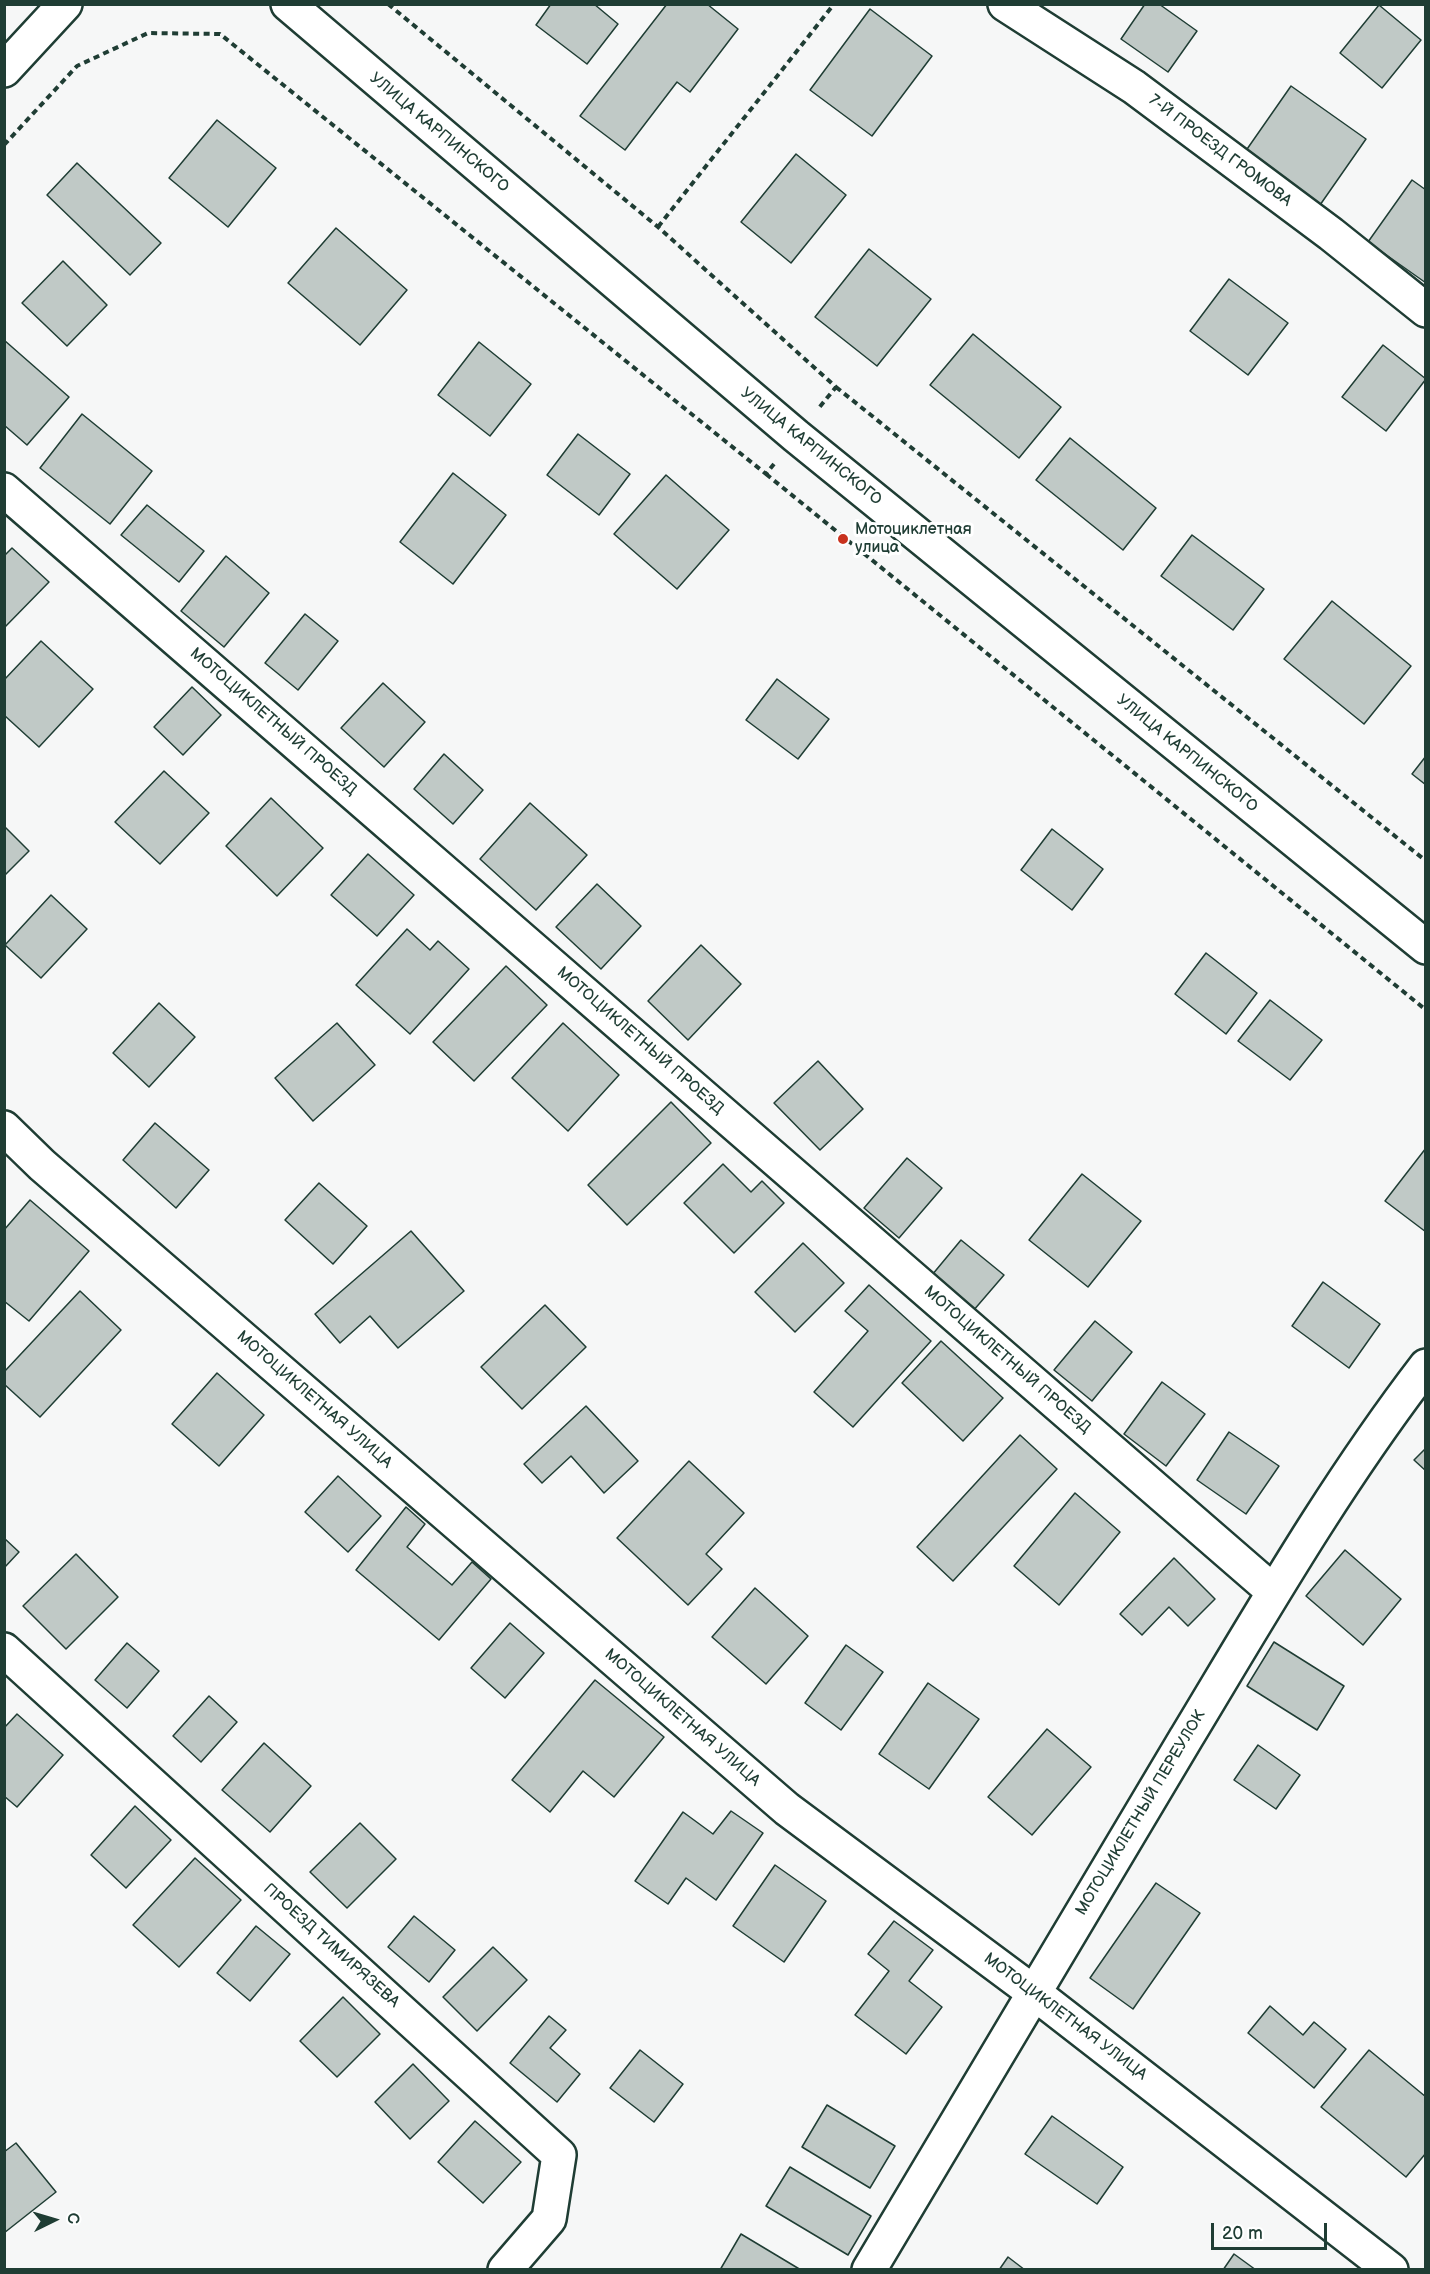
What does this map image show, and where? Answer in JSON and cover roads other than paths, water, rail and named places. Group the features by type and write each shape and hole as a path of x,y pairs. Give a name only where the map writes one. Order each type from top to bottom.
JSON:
{"street":[{"path":"4,70 65,4"},
{"name":"УЛИЦА КАРПИНСКОГО","path":"288,4 796,436 1425,948"},
{"name":"7-Й ПРОЕЗД ГРОМОВА","path":"1005,4 1134,87 1331,234 1425,309"},
{"name":"МОТОЦИКЛЕТНЫЙ ПРОЕЗД","path":"4,490 1274,1592"},
{"name":"МОТОЦИКЛЕТНАЯ УЛИЦА","path":"4,1128 51,1172 787,1809 1033,1992 1391,2270"},
{"name":"МОТОЦИКЛЕТНЫЙ ПЕРЕУЛОК","path":"869,2270 1274,1592 1381,1424 1425,1366"},
{"name":"ПРОЕЗД ТИМИРЯЗЕВА","path":"4,1650 559,2156 549,2219 505,2270"}],"place":[{"name":"Мотоциклетная улица","path":"843,539"}]}
